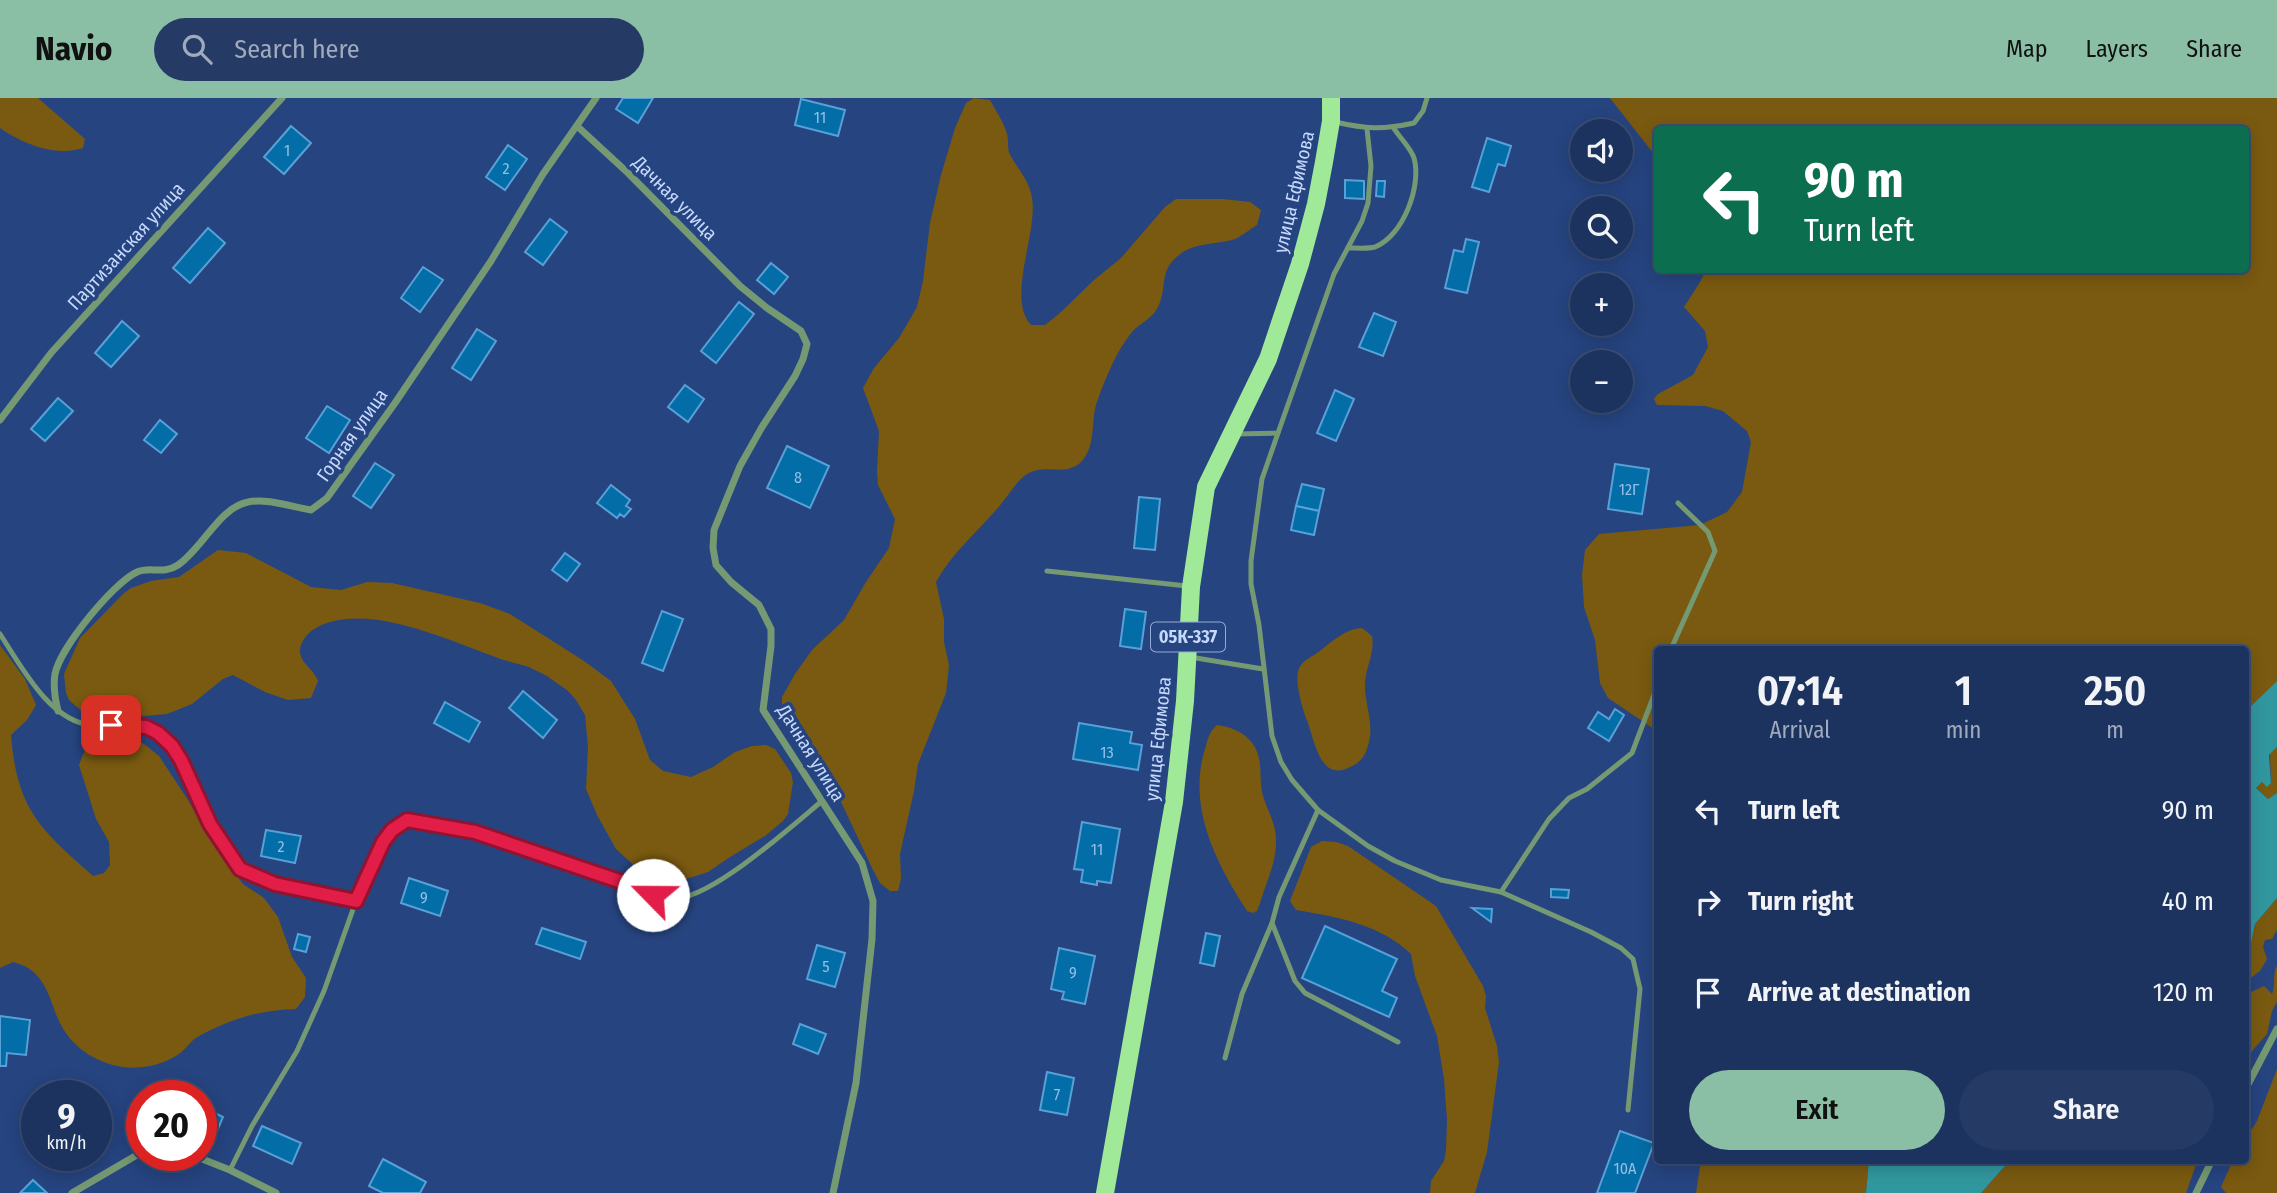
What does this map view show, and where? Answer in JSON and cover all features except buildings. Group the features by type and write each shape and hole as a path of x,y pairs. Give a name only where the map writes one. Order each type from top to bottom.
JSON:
{"main road":[{"name":"улица Ефимова","path":"1105,1193 1174,802 1185,701 1191,587 1206,487 1268,359 1300,264 1316,204 1331,121 1331,98"}],"street":[{"name":"Партизанская улица","path":"0,420 51,354 282,98"},
{"name":"Горная улица","path":"58,711 55,672 84,624 121,581 140,570 164,571 176,566 194,552 234,507 250,501 311,510 327,498 491,261 543,174 596,98"},
{"name":"Дачная улица","path":"577,126 628,173 740,286 766,308 801,331 807,344 795,376 740,466 714,530 713,548 716,565 731,582 759,605 771,629 763,710 862,863 873,901 873,939 856,1083 833,1193"},
{"path":"2249,1082 2277,1029"},
{"path":"72,1193 126,1161"},
{"path":"2196,1193 2209,1164"},
{"path":"217,1165 276,1193"}],"lane":[{"path":"1331,121 1367,129 1414,123 1427,98"},
{"path":"1349,247 1373,248 1395,234 1412,197 1416,178 1415,160 1393,127"},
{"path":"1367,129 1371,166 1370,193 1362,221 1334,274 1262,479 1251,561 1251,584 1259,625 1272,736 1281,762 1292,780 1318,810 1359,840 1395,861 1441,880 1501,892 1591,932 1621,948 1633,960 1640,989 1628,1110"},
{"path":"1230,434 1278,433"},
{"path":"1672,646 1715,551 1708,532 1678,503"},
{"path":"1047,571 1191,587"},
{"path":"0,634 39,691 58,711 89,725 146,727 158,733 172,746 210,824 240,869 275,884 356,901"},
{"path":"1187,656 1263,669"},
{"path":"1501,892 1549,819 1569,798 1587,789 1632,753 1654,695"},
{"path":"230,1170 252,1126 298,1051 324,990 356,901 383,842 392,830 407,820 475,832 653,895 679,898 709,887 755,856 822,801"},
{"path":"1225,1058 1242,994 1272,923 1279,897 1318,810"},
{"path":"1272,923 1295,981 1305,993 1398,1042"}],"shaded area":[{"path":"0,98 38,98 85,139 83,148 50,150 9,134 0,128"},
{"path":"974,98 990,100 1006,130 1010,155 1031,192 1033,212 1021,299 1024,313 1031,325 1045,325 1060,313 1121,258 1165,207 1176,199 1250,202 1261,210 1257,225 1238,238 1192,248 1172,261 1166,273 1158,307 1127,339 1108,373 1096,406 1090,446 1083,460 1070,468 1036,470 1024,476 957,552 936,582 944,619 944,642 949,665 946,693 918,764 900,854 901,879 898,891 890,891 880,883 873,870 827,772 810,746 782,718 782,697 812,650 844,620 889,548 895,519 878,485 879,431 863,388 874,368 899,338 917,307 930,223 941,175 955,128 966,103"},
{"path":"1610,98 2277,98 2277,681 2249,707 2249,646 1654,646 1654,729 1608,698 1600,683 1595,640 1584,607 1582,575 1585,550 1599,534 1700,525 1727,512 1742,492 1751,442 1747,431 1723,411 1705,406 1657,405 1654,399 1658,394 1693,375 1708,347 1705,331 1684,307 1704,273 2249,273 2249,126 1654,126 1654,154 1633,127 1633,119 1626,119"},
{"path":"218,550 246,553 311,587 341,590 367,582 392,583 480,603 510,614 611,681 635,719 650,760 663,771 691,777 713,767 735,752 752,746 766,745 775,749 791,773 793,782 788,814 765,836 708,872 683,880 659,880 637,868 616,849 597,815 586,789 588,747 585,715 568,691 529,667 429,633 380,621 335,621 308,634 302,643 300,654 318,681 311,698 288,700 265,692 233,675 223,679 192,704 167,714 86,715 69,700 64,674 80,638 124,593 151,581 179,577"},
{"path":"1362,628 1372,636 1373,642 1365,683 1369,741 1359,762 1341,770 1333,770 1326,766 1317,750 1300,698 1298,671 1304,661 1340,636 1350,630"},
{"path":"0,645 25,679 36,705 27,720 11,735 19,782 34,816 45,831 93,876 104,873 110,865 109,842 96,819 79,765 90,737 110,730 124,733 144,744 159,756 213,844 243,884 264,898 278,917 292,957 306,978 305,997 296,1009 270,1011 234,1020 196,1038 169,1060 136,1068 125,1067 103,1062 68,1036 45,987 35,973 13,962 0,968"},
{"path":"2277,681 2277,747 2269,755 2271,783 2267,787 2262,782 2256,788 2268,799 2277,793 2277,898 2255,924 2249,948 2249,707"},
{"path":"1217,725 1240,732 1256,749 1262,792 1276,833 1273,864 1257,911 1253,913 1247,911 1225,874 1215,854 1202,813 1200,771 1208,739"},
{"path":"2277,747 2277,793 2268,799 2256,788 2262,782 2271,783 2270,754"},
{"path":"1322,841 1348,846 1436,906 1483,986 1485,1008 1499,1062 1487,1152 1475,1193 1430,1193 1431,1181 1444,1161 1446,1150 1444,1079 1437,1036 1415,976 1411,954 1386,935 1357,923 1296,910 1290,901 1311,847"},
{"path":"2277,898 2277,930 2272,939 2265,940 2263,947 2267,959 2260,971 2249,979 2249,948 2255,924"},
{"path":"2277,966 2277,1002 2267,1034 2252,1051 2249,1060 2249,995 2264,986 2272,994"},
{"path":"2277,1069 2277,1193 2226,1193 2221,1187 2231,1164 2249,1164 2249,1134 2257,1121"},
{"path":"1700,1164 1869,1164 1866,1193 1696,1193"},
{"path":"1869,1164 2009,1164 1981,1193 1866,1193"},
{"path":"2009,1164 2196,1164 2186,1193 1981,1193"}],"route":[{"path":"111,725 146,727 158,733 172,746 210,824 240,869 275,884 356,901 383,842 392,830 407,820 475,832 653,895"}]}
